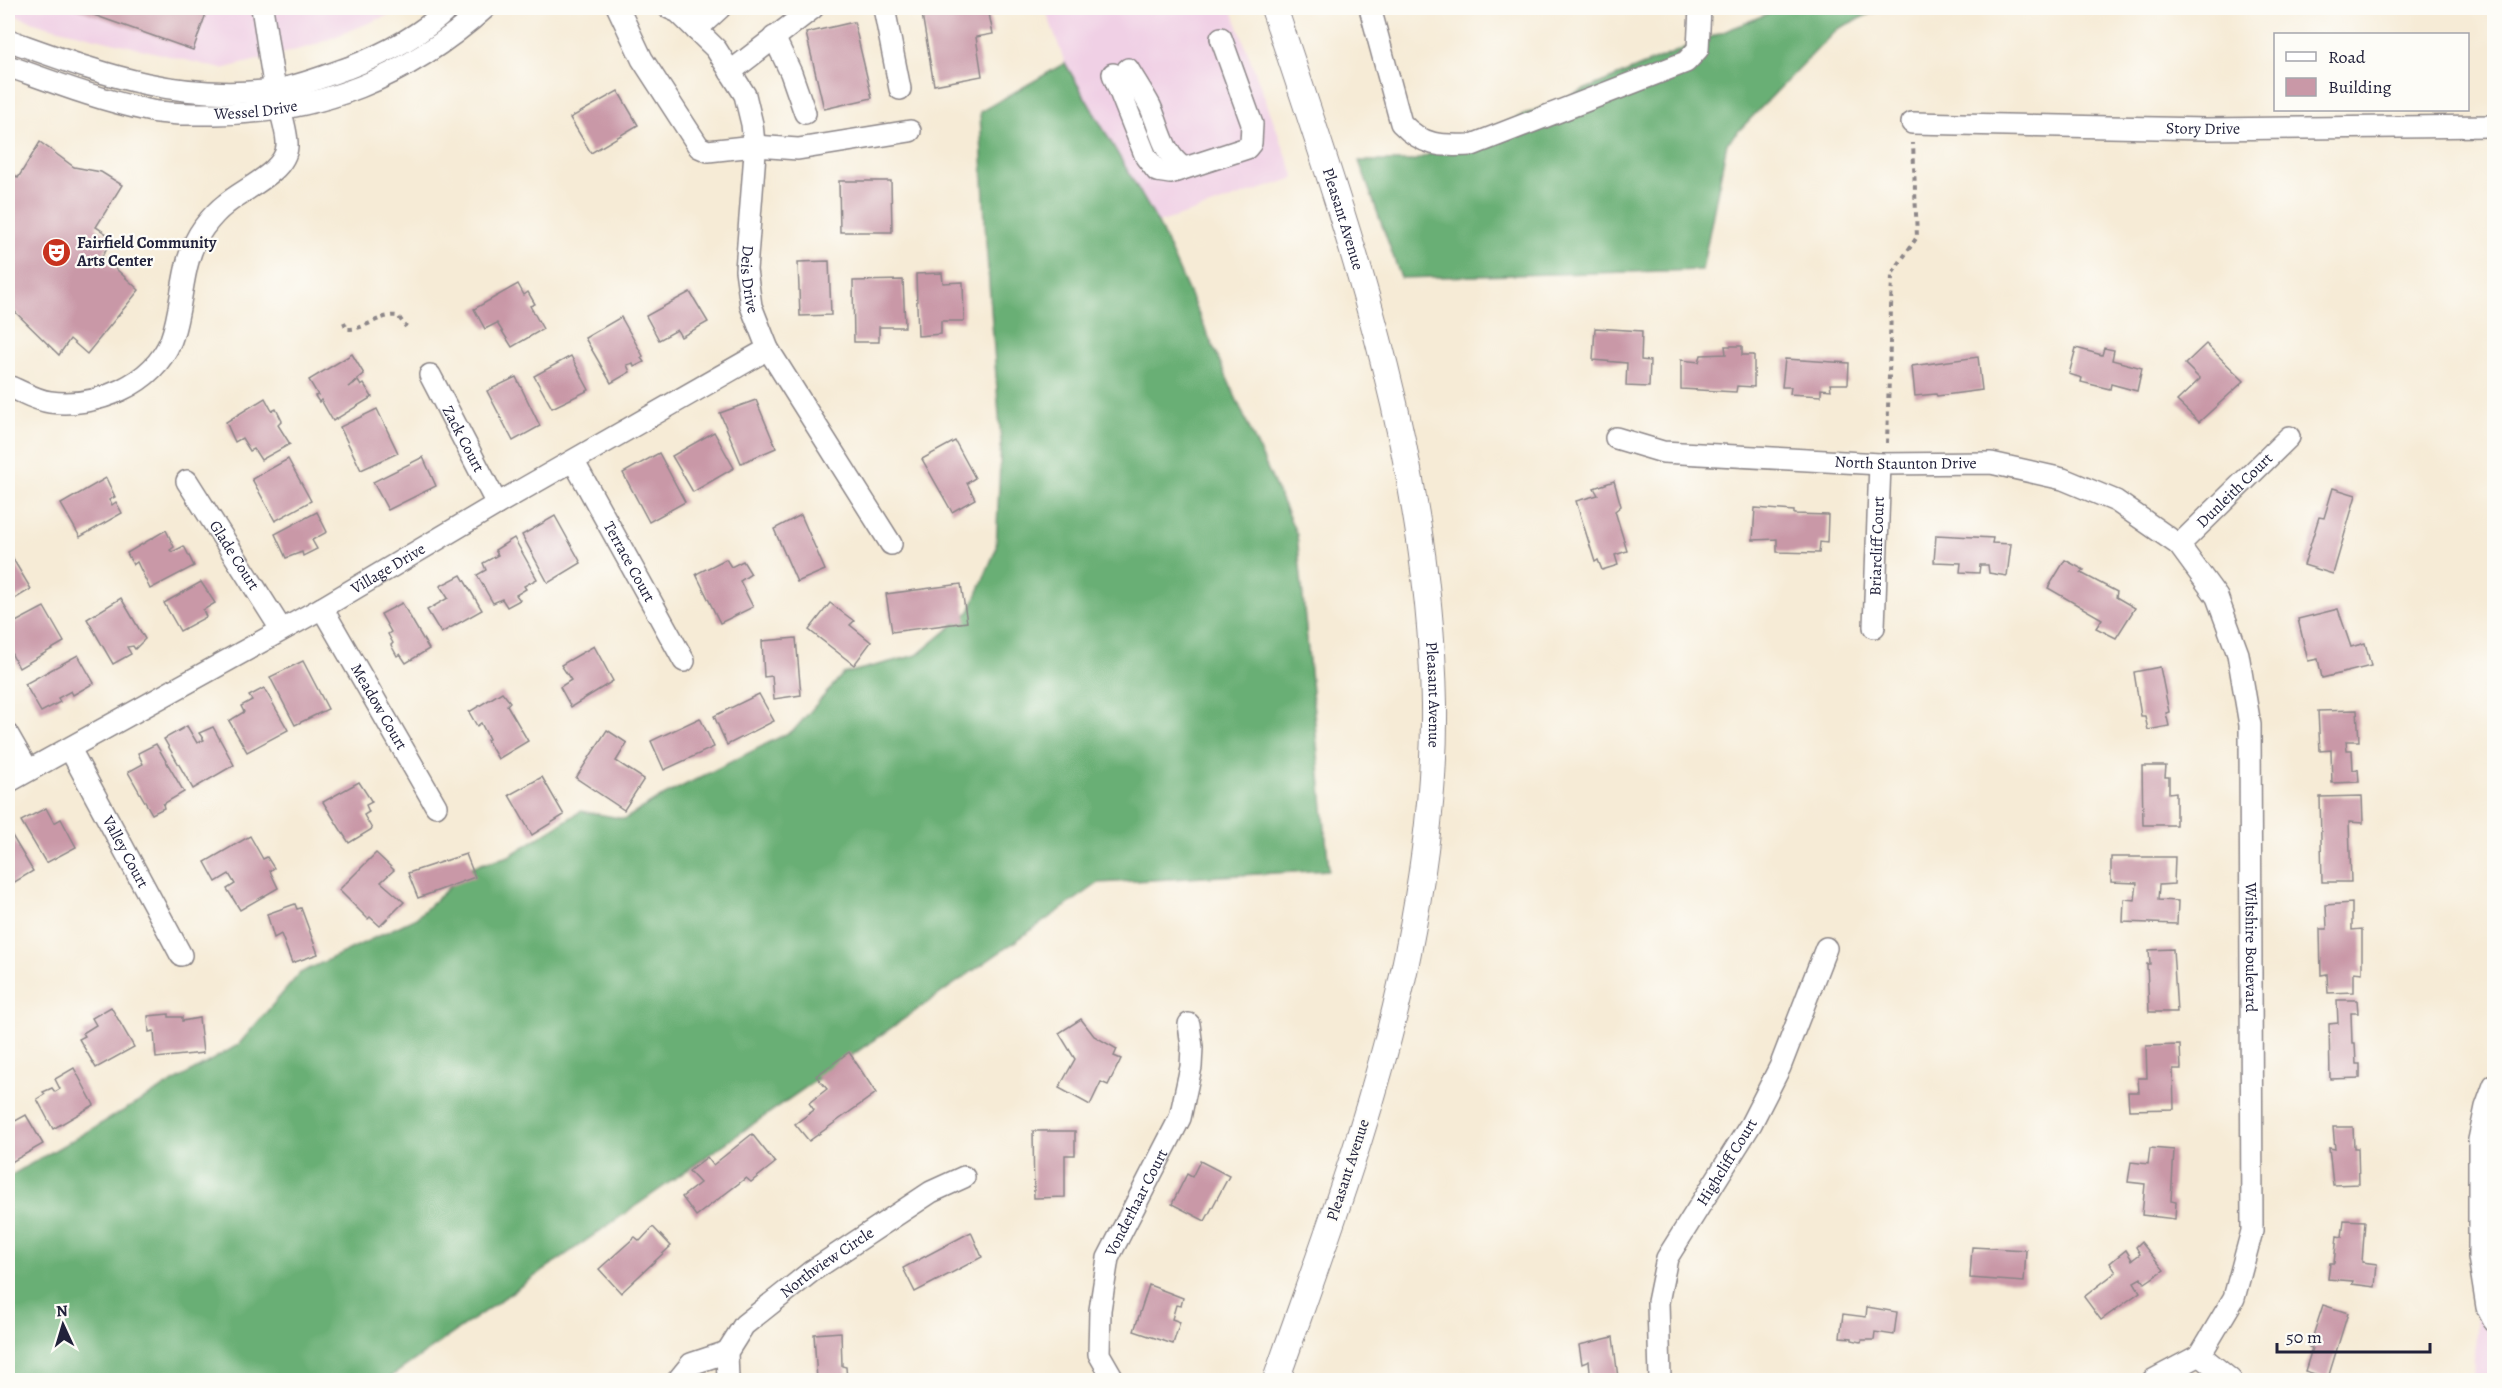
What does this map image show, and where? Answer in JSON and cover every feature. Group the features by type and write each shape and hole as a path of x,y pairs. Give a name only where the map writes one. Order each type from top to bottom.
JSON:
{"main road":[{"name":"Pleasant Avenue","path":"1274,8 1361,275 1400,424 1414,496 1428,599 1434,708 1428,811 1420,880 1409,951 1388,1042 1341,1190 1276,1380"}],"street":[{"path":"8,386 48,402 75,403 104,398 130,385 157,364 171,340 183,275 192,249 204,227 224,205 272,172 283,160 287,146 262,8"},
{"name":"Wessel Drive","path":"8,40 114,77 159,88 227,93 278,100 316,79 392,49 418,33 449,8"},
{"name":"Wessel Drive","path":"8,66 148,111 189,114 278,100 340,96 377,81 416,61 484,8"},
{"path":"618,8 642,58 699,147 708,151 754,146 798,149 910,131"},
{"name":"Deis Drive","path":"669,8 678,12 716,49 745,95 752,124 754,146 754,192 746,270 751,306 768,349 891,544"},
{"path":"696,30 720,8"},
{"path":"730,72 813,8"},
{"path":"884,8 900,89"},
{"path":"1370,8 1401,123 1413,136 1428,143 1448,146 1472,145 1686,62 1698,49 1700,8"},
{"path":"774,37 791,73 805,113"},
{"path":"1120,71 1150,106 1175,163 1184,168 1247,148 1251,143 1252,124 1221,38"},
{"name":"Story Drive","path":"1912,123 2205,129 2494,126"},
{"name":"Village Drive","path":"8,783 322,608 497,504 768,349"},
{"name":"Zack Court","path":"430,375 497,504"},
{"name":"Dunleith Court","path":"2179,545 2289,436"},
{"name":"North Staunton Drive","path":"1616,438 1663,452 1880,464 1991,463 2063,479 2116,501 2179,545"},
{"name":"Terrace Court","path":"574,462 684,661"},
{"name":"Briarcliff Court","path":"1874,627 1880,464"},
{"name":"Glade Court","path":"187,482 281,629"},
{"name":"Wiltshire Boulevard","path":"2179,545 2217,597 2238,654 2250,726 2252,1231 2234,1298 2200,1355"},
{"name":"Meadow Court","path":"322,608 436,806"},
{"path":"8,735 28,770"},
{"name":"Valley Court","path":"70,749 182,955"},
{"name":"Highcliff Court","path":"1660,1380 1658,1302 1667,1258 1756,1115 1780,1067 1826,948"},
{"name":"Vonderhaar Court","path":"1114,1380 1099,1354 1100,1310 1107,1257 1180,1118 1191,1067 1192,1047 1189,1024"},
{"path":"2494,1085 2486,1107 2479,1140 2479,1257 2487,1307 2494,1321"},
{"name":"Northview Circle","path":"727,1352 744,1325 813,1271 931,1192 964,1177"},
{"path":"678,1380 691,1365 727,1352 728,1380"},
{"path":"2153,1380 2200,1355 2231,1380"}],"path":[{"path":"1880,464 1887,446 1892,274 1917,237 1912,123"},
{"path":"344,322 347,329 357,330 390,315 398,316 406,327"}],"shaded area":[{"path":"8,8 406,8 312,46 222,69 43,25 8,13"},
{"path":"1045,8 1231,8 1295,178 1158,223 1065,63"},
{"path":"2494,1085 2494,1380 2474,1380 2479,1257"}],"green space":[{"path":"1781,8 1882,8 1837,29 1727,143 1702,270 1401,278 1359,161 1413,161"},
{"path":"1065,63 1158,223 1297,535 1329,870 1099,883 386,1380 8,1380 8,1177 238,1045 300,973 416,918 471,867 509,856 581,811 625,819 659,798 794,730 843,674 917,655 970,611 996,549 1001,442 986,243 980,112"}],"building":[{"path":"74,8 208,8 193,50"},
{"path":"921,8 988,8 993,34 976,37 982,76 934,85"},
{"path":"854,22 872,98 824,109 806,33"},
{"path":"618,91 638,125 591,153 570,118"},
{"name":"Fairfield Community Arts Center","path":"40,142 74,167 101,172 122,185 96,227 113,238 102,256 139,290 87,354 70,339 59,355 8,305 8,168 18,178"},
{"path":"839,181 891,181 892,232 840,232"},
{"path":"829,261 831,315 800,316 798,262"},
{"path":"942,273 943,283 963,282 964,321 941,321 941,334 918,336 916,274"},
{"path":"903,280 905,327 879,327 879,342 854,342 853,281"},
{"path":"518,284 524,295 528,292 535,304 530,306 543,329 512,347 497,323 485,329 474,309"},
{"path":"690,292 708,322 681,337 677,330 659,340 646,316"},
{"path":"621,317 643,356 641,358 644,362 634,367 633,363 627,365 630,372 611,383 585,338"},
{"path":"1595,328 1642,331 1641,360 1650,361 1649,387 1626,386 1627,363 1593,360"},
{"path":"2206,344 2244,381 2199,422 2177,401 2200,379 2185,364"},
{"path":"1725,346 1742,346 1742,355 1754,355 1754,387 1737,386 1736,392 1681,389 1681,360 1699,362 1701,355 1726,354"},
{"path":"2076,348 2102,355 2104,348 2114,350 2112,360 2142,368 2137,391 2111,384 2110,389 2081,382 2082,378 2069,374"},
{"path":"352,354 364,374 348,387 358,381 361,386 364,384 372,397 333,421 321,400 319,402 315,396 318,395 309,380"},
{"path":"571,356 589,390 552,408 534,376"},
{"path":"1978,357 1982,390 1937,396 1936,394 1915,396 1912,366"},
{"path":"1785,359 1849,363 1848,384 1830,384 1831,390 1821,389 1821,396 1790,394 1791,387 1782,387"},
{"path":"516,377 540,426 513,441 487,391"},
{"path":"265,398 272,411 276,409 282,421 278,425 290,444 261,460 254,449 250,451 242,438 235,442 226,422"},
{"path":"756,400 776,448 741,463 720,413"},
{"path":"377,409 398,453 361,470 340,427"},
{"path":"714,432 734,468 693,492 672,456"},
{"path":"955,441 975,478 967,483 975,499 952,512 922,459"},
{"path":"659,453 685,502 649,522 623,473"},
{"path":"423,457 436,486 388,510 373,482"},
{"path":"288,459 311,501 275,521 252,479"},
{"path":"106,478 115,497 109,500 112,505 116,502 122,513 80,537 61,504"},
{"path":"1614,481 1621,506 1615,511 1627,551 1615,555 1618,565 1602,570 1598,560 1595,562 1576,501 1598,495 1594,488"},
{"path":"2333,488 2356,495 2333,574 2304,565 2319,517 2324,518"},
{"path":"1755,508 1794,511 1794,514 1828,515 1827,543 1820,542 1819,553 1777,552 1777,539 1753,540"},
{"path":"317,512 327,532 312,540 317,549 303,556 302,552 286,558 275,534"},
{"path":"801,515 825,570 797,582 774,529"},
{"path":"555,516 581,563 548,583 522,535"},
{"path":"166,530 174,547 170,550 172,552 184,546 194,566 150,589 137,562 133,565 127,553"},
{"path":"1936,535 1993,538 1992,543 2011,544 2007,576 1989,573 1988,565 1980,565 1979,573 1960,572 1961,563 1934,562"},
{"path":"514,538 537,579 524,586 526,589 516,595 520,600 507,607 502,599 493,603 477,575 486,570 483,563 498,555 495,550"},
{"path":"10,554 31,589 8,603 8,555"},
{"path":"726,559 731,567 743,561 751,574 740,581 753,607 720,623 696,574"},
{"path":"2065,560 2084,570 2081,573 2117,592 2116,597 2135,608 2116,638 2096,628 2102,619 2048,588"},
{"path":"461,575 482,610 441,633 427,610 448,598 440,586"},
{"path":"201,582 215,603 203,610 206,617 180,631 164,603"},
{"path":"961,584 967,622 892,632 886,594"},
{"path":"121,598 145,639 135,649 133,646 127,647 131,654 113,664 87,619"},
{"path":"402,603 429,649 406,663 400,654 397,656 391,645 393,643 388,634 391,632 381,614"},
{"path":"830,603 854,621 850,625 871,642 854,665 809,630"},
{"path":"44,607 64,642 19,668 8,647 13,644 8,639 8,626"},
{"path":"2338,609 2351,647 2365,643 2371,666 2322,678 2318,659 2308,661 2298,619"},
{"path":"796,638 801,695 774,699 772,676 764,677 762,641"},
{"path":"594,646 613,681 571,707 560,687 571,680 561,665"},
{"path":"78,655 94,683 73,695 71,691 58,698 60,702 41,712 25,684"},
{"path":"303,661 328,709 295,725 270,677"},
{"path":"2160,667 2169,712 2166,713 2169,726 2148,730 2145,716 2141,716 2134,672"},
{"path":"264,688 288,730 247,752 229,721 244,712 241,706 252,700 249,696"},
{"path":"502,692 510,702 507,705 528,741 498,759 487,740 489,739 481,723 477,726 469,712"},
{"path":"759,694 774,721 727,745 714,716"},
{"path":"2357,710 2359,741 2346,741 2347,750 2352,750 2353,770 2358,769 2359,782 2332,783 2331,750 2320,751 2318,711"},
{"path":"700,718 714,747 664,770 651,741"},
{"path":"187,726 197,743 204,740 199,733 213,727 234,765 193,789 164,739"},
{"path":"607,730 627,743 616,761 644,779 624,810 576,778"},
{"path":"156,744 184,792 163,804 164,808 152,814 128,772 143,764 138,753"},
{"path":"2142,766 2166,766 2165,777 2169,777 2169,793 2176,792 2176,825 2143,825"},
{"path":"542,777 564,815 532,835 509,795"},
{"path":"359,782 372,802 366,805 369,812 364,815 372,829 349,843 323,802"},
{"path":"2362,796 2363,823 2349,822 2351,882 2322,882 2320,797"},
{"path":"46,808 54,823 61,819 76,847 46,863 21,821"},
{"path":"11,834 33,871 8,886 8,837"},
{"path":"250,836 263,859 267,857 274,868 270,871 278,888 240,910 227,889 235,884 229,874 216,882 205,862"},
{"path":"376,853 394,870 381,882 404,902 380,926 370,917 368,919 339,890"},
{"path":"466,854 475,877 418,898 408,873"},
{"path":"2111,857 2175,857 2174,884 2159,885 2158,900 2178,901 2177,924 2123,922 2124,899 2135,900 2137,883 2111,882"},
{"path":"2352,903 2352,930 2362,929 2362,973 2354,972 2354,992 2328,993 2327,974 2321,975 2320,929 2327,929 2326,905"},
{"path":"295,904 297,909 301,908 318,954 292,963 281,934 274,938 267,914"},
{"path":"2173,949 2177,1012 2149,1012 2147,964 2150,964 2149,950"},
{"path":"2337,1000 2357,1000 2358,1013 2351,1013 2352,1043 2355,1043 2356,1064 2360,1064 2360,1078 2330,1079 2329,1024 2338,1023"},
{"path":"111,1007 134,1047 96,1068 79,1039 85,1036 83,1033 96,1025 92,1018"},
{"path":"169,1014 169,1017 182,1017 182,1021 199,1018 203,1053 156,1058 154,1031 149,1032 148,1016"},
{"path":"1081,1019 1094,1036 1117,1049 1114,1056 1121,1059 1108,1085 1101,1082 1090,1105 1059,1088 1075,1059 1059,1033"},
{"path":"2180,1045 2181,1069 2173,1069 2174,1109 2129,1110 2128,1092 2139,1092 2138,1078 2147,1078 2146,1046"},
{"path":"849,1052 876,1093 809,1141 795,1124 814,1110 809,1103 827,1089 816,1076"},
{"path":"74,1068 94,1105 53,1129 37,1099 45,1094 43,1092 52,1088 55,1092 60,1089 55,1079"},
{"path":"26,1115 43,1144 8,1164 8,1118 10,1124"},
{"path":"2333,1127 2353,1127 2354,1148 2358,1148 2359,1184 2333,1185 2329,1148 2335,1149"},
{"path":"1033,1131 1075,1131 1075,1155 1065,1155 1065,1197 1034,1198"},
{"path":"752,1134 775,1163 751,1182 746,1178 696,1216 682,1197 700,1183 689,1171 707,1157 713,1165"},
{"path":"2150,1148 2174,1150 2171,1201 2176,1202 2175,1219 2142,1215 2145,1184 2128,1182 2131,1162 2148,1164"},
{"path":"1200,1161 1229,1176 1205,1221 1172,1204 1187,1174 1192,1177"},
{"path":"2344,1220 2365,1221 2362,1262 2377,1264 2375,1287 2352,1284 2353,1281 2328,1279 2330,1263 2334,1263 2337,1236 2342,1237"},
{"path":"653,1227 671,1246 621,1293 599,1269 635,1237 640,1241"},
{"path":"971,1232 982,1257 915,1292 903,1268"},
{"path":"2141,1242 2164,1270 2145,1283 2141,1278 2134,1282 2140,1292 2101,1320 2084,1297 2116,1272 2110,1263 2126,1250 2132,1260 2140,1254 2136,1247"},
{"path":"1972,1247 2026,1250 2024,1282 1970,1278"},
{"path":"1149,1285 1183,1298 1181,1306 1176,1305 1172,1319 1180,1322 1173,1344 1134,1331"},
{"path":"2323,1305 2348,1313 2328,1378 2305,1371 2312,1349 2309,1348"},
{"path":"1867,1307 1897,1312 1894,1335 1875,1332 1874,1340 1862,1340 1861,1342 1852,1340 1852,1338 1840,1337 1843,1314 1866,1317"},
{"path":"841,1332 842,1366 846,1367 847,1380 817,1380 814,1334"},
{"path":"1613,1337 1618,1378 1591,1380 1589,1361 1582,1364 1579,1345"}],"place":[{"name":"Fairfield Community Arts Center","path":"56,252"}]}
